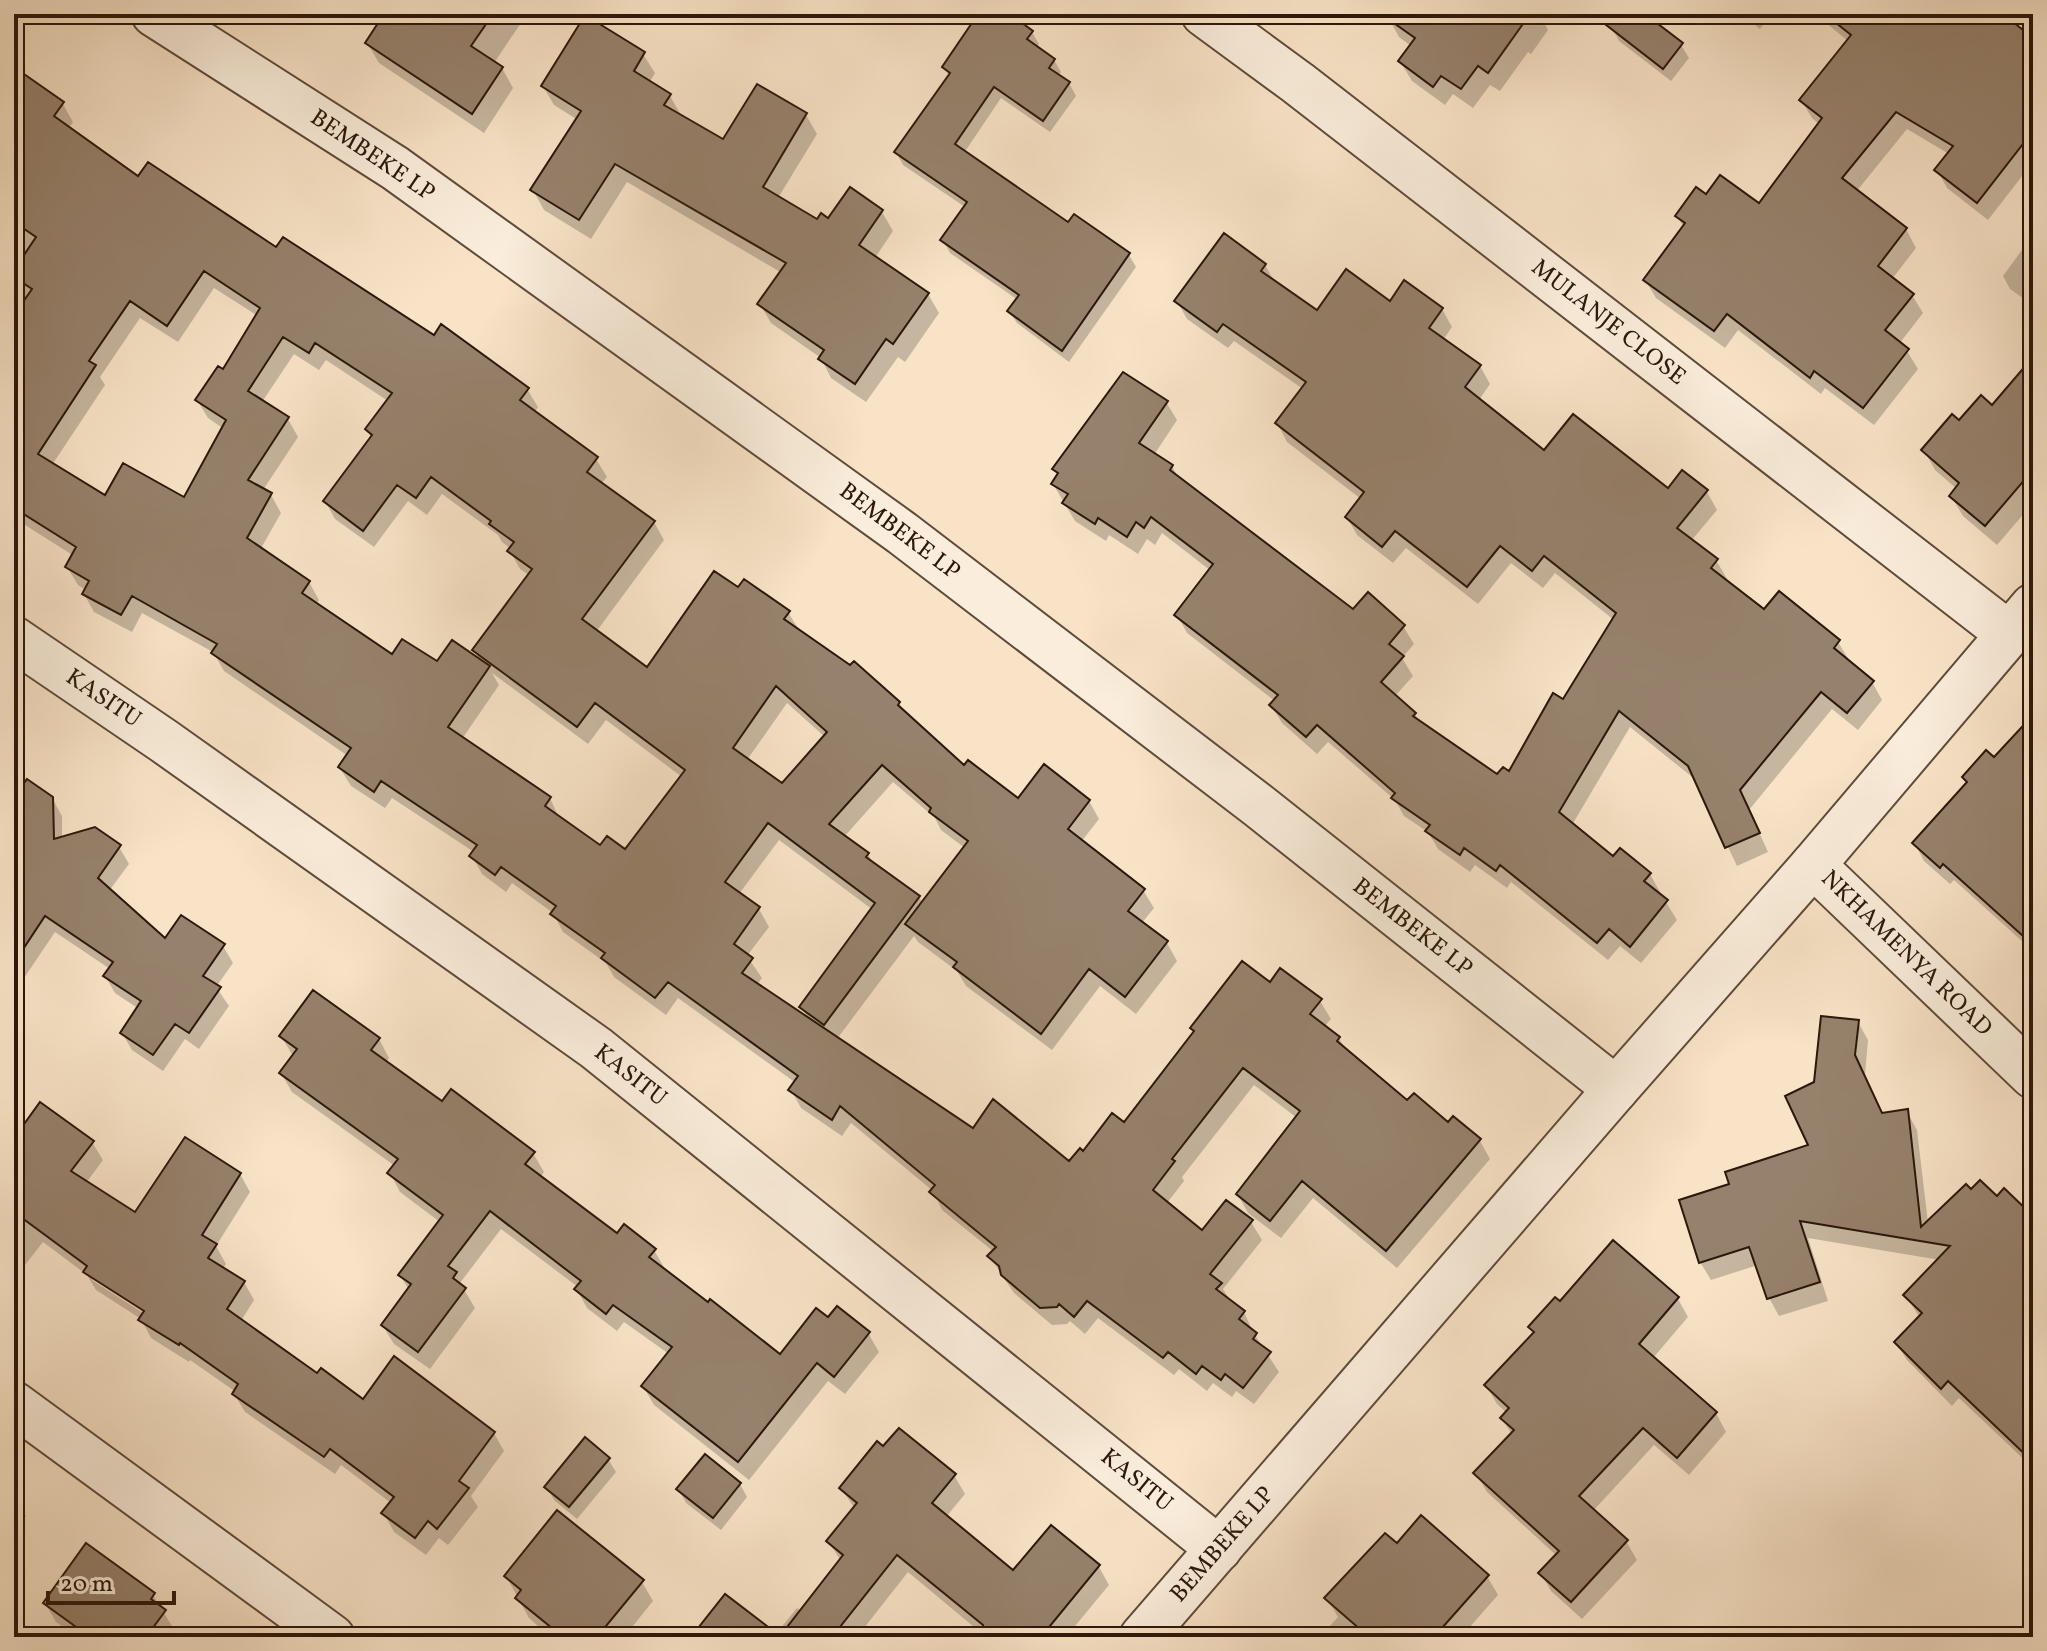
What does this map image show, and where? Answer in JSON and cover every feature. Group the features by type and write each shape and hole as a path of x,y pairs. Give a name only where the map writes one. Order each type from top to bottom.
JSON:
{"street":[{"name":"BEMBEKE LP","path":"154,14 395,168 902,533 1271,816 1616,1089"},
{"name":"MULANJE CLOSE","path":"1204,14 2021,620"},
{"name":"BEMBEKE LP","path":"1142,1637 1813,865 2021,620"},
{"name":"KASITU","path":"14,639 164,741 596,1048 1219,1549"},
{"name":"NKHAMENYA ROAD","path":"1813,865 2033,1076"},
{"path":"14,1404 332,1637"}],"building":[{"path":"384,14 493,14 471,46 503,67 472,114 365,43"},
{"path":"978,14 1010,14 1033,31 1027,39 1055,59 1049,68 1070,82 1043,121 994,87 955,144 1068,222 1074,214 1130,253 1062,351 1007,311 1019,295 940,240 967,202 894,152 950,73 942,67"},
{"path":"1381,14 1530,14 1488,73 1478,66 1461,89 1441,76 1433,87 1398,61 1415,38"},
{"path":"1592,14 1645,14 1683,43 1663,69"},
{"path":"1825,14 2003,14 2033,38 2033,131 1977,203 1934,170 1953,146 1896,112 1842,178 1907,228 1878,266 1914,294 1885,330 1909,349 1863,408 1814,371 1810,378 1727,314 1714,331 1643,280 1685,223 1675,216 1696,187 1706,194 1720,175 1759,203 1822,118 1799,100 1851,35"},
{"path":"585,15 645,52 634,71 671,94 664,105 723,139 757,84 807,113 763,187 817,219 821,213 828,218 850,187 883,210 859,245 929,293 893,344 886,339 855,384 818,359 824,350 757,304 786,263 615,164 579,220 530,190 581,111 541,86"},
{"path":"14,67 64,102 54,116 138,176 148,162 276,247 283,237 434,335 441,324 529,388 520,400 598,457 587,472 655,521 582,619 647,667 714,571 738,587 744,579 790,611 784,619 850,665 854,661 964,765 968,760 1018,798 1044,764 1090,800 1068,829 1145,889 1128,911 1168,941 1125,997 1089,969 1041,1034 953,967 957,962 905,924 968,841 929,812 931,808 882,765 829,824 869,853 866,857 920,896 824,1025 799,1007 875,903 768,823 725,882 760,907 734,944 753,958 742,973 973,1128 993,1099 1069,1161 1080,1148 1083,1151 1112,1113 1124,1122 1194,1031 1190,1028 1242,961 1270,982 1280,968 1322,999 1310,1014 1340,1037 1337,1041 1407,1100 1414,1093 1448,1122 1453,1116 1481,1139 1386,1251 1302,1181 1270,1221 1236,1194 1300,1111 1243,1068 1172,1159 1175,1161 1153,1190 1202,1230 1226,1200 1253,1220 1210,1274 1222,1283 1216,1289 1245,1311 1239,1319 1257,1333 1253,1339 1271,1352 1243,1388 1225,1374 1221,1380 1202,1366 1196,1374 1168,1352 1163,1358 1087,1301 1074,1317 1059,1304 1057,1307 1040,1308 1001,1275 999,1266 987,1256 996,1247 929,1192 935,1185 840,1106 832,1120 788,1090 798,1076 668,982 655,998 601,958 605,953 550,914 556,906 501,867 495,875 469,856 477,845 381,781 374,792 338,767 351,748 211,653 217,644 132,596 121,615 82,594 89,581 65,567 76,547 14,508 14,315 32,289 14,277 14,270 36,237 14,222","holes":["204,271 260,308 223,369 218,366 195,400 226,420 184,497 123,463 105,495 38,454 96,365 89,361 130,301 167,326","283,337 309,353 315,343 392,393 365,429 372,435 323,501 363,531 397,485 416,498 431,477 514,542 507,551 532,569 472,650 577,727 595,703 685,770 625,849 607,836 600,845 545,806 551,797 448,727 490,666 452,640 437,661 402,639 392,654 302,593 310,581 247,538 272,493 248,480 289,417 248,391","776,686 827,732 782,783 733,748"]},
{"path":"1224,233 1266,264 1261,271 1317,310 1346,269 1390,301 1404,280 1443,308 1429,328 1481,365 1465,387 1544,450 1573,414 1668,488 1682,470 1708,490 1677,528 1718,559 1711,568 1764,609 1779,591 1840,640 1834,648 1874,681 1847,713 1821,692 1740,790 1760,833 1725,848 1688,766 1619,711 1559,812 1613,856 1620,848 1651,873 1644,881 1668,900 1630,947 1609,929 1597,943 1500,865 1496,871 1464,848 1460,855 1425,831 1430,825 1391,798 1395,793 1317,725 1306,737 1269,705 1278,695 1174,615 1213,564 1151,517 1144,528 1136,522 1127,537 1098,518 1095,524 1062,503 1068,494 1051,484 1058,473 1052,469 1123,372 1168,401 1139,443 1173,465 1170,470 1353,609 1368,592 1405,625 1389,644 1404,656 1381,682 1416,713 1413,716 1497,774 1503,767 1509,771 1553,693 1563,699 1616,613 1544,556 1532,571 1500,546 1467,587 1395,531 1382,547 1345,517 1364,492 1275,423 1306,382 1223,324 1217,332 1174,301"},
{"path":"2033,357 2033,470 1985,526 1949,496 1959,483 1921,450 1952,414 1959,420 1981,395 1992,405"},
{"path":"2033,715 2033,945 1943,864 1940,868 1912,843 1967,782 1962,777 1986,750 1994,757"},
{"path":"27,779 53,797 54,839 95,827 121,845 98,878 165,938 181,915 225,944 203,976 221,987 189,1033 175,1024 153,1055 120,1033 141,1001 103,976 113,962 45,916 14,963 14,797"},
{"path":"313,990 380,1038 371,1050 442,1101 451,1089 535,1152 525,1164 617,1233 624,1224 656,1249 649,1257 708,1302 710,1299 780,1354 816,1308 828,1317 837,1306 870,1332 834,1377 817,1363 738,1462 641,1386 672,1347 613,1305 606,1314 574,1289 581,1281 490,1211 448,1266 457,1272 453,1278 466,1288 418,1352 381,1325 411,1284 398,1275 443,1215 387,1173 398,1159 279,1073 297,1049 279,1036"},
{"path":"1821,1016 1859,1020 1855,1055 1882,1113 1908,1109 1921,1227 1966,1184 1971,1189 1980,1180 1997,1196 2004,1188 2033,1216 2033,1462 1948,1381 1941,1389 1894,1342 1922,1313 1903,1295 1950,1246 1800,1221 1820,1282 1767,1299 1749,1247 1699,1263 1679,1200 1729,1184 1725,1172 1808,1145 1785,1096 1814,1082"},
{"path":"40,1102 94,1141 71,1171 135,1212 185,1137 241,1173 202,1235 217,1244 208,1258 245,1281 227,1309 317,1373 321,1368 363,1399 394,1356 495,1432 459,1481 469,1488 437,1529 428,1521 415,1538 381,1513 394,1497 330,1449 324,1457 232,1394 238,1384 180,1343 138,1320 144,1311 83,1272 87,1266 14,1212 14,1138"},
{"path":"1613,1240 1679,1297 1639,1344 1717,1412 1677,1458 1643,1428 1579,1496 1628,1540 1571,1602 1538,1573 1559,1551 1473,1473 1514,1430 1500,1418 1509,1408 1484,1385 1534,1332 1528,1327 1555,1297 1560,1301"},
{"path":"899,1428 956,1474 932,1503 1013,1570 1051,1525 1100,1565 1041,1637 984,1637 983,1625 897,1555 832,1637 691,1637 725,1594 780,1636 843,1555 826,1541 857,1503 839,1488 877,1441 883,1446"},
{"path":"585,1437 610,1458 569,1507 544,1487"},
{"path":"705,1454 741,1483 713,1518 676,1489"},
{"path":"557,1510 644,1580 597,1637 563,1637 515,1598 521,1590 504,1576"},
{"path":"1421,1515 1489,1575 1434,1637 1369,1637 1324,1598 1385,1533 1397,1543"},
{"path":"86,1543 155,1593 151,1599 166,1610 146,1637 90,1637 43,1603"}]}
